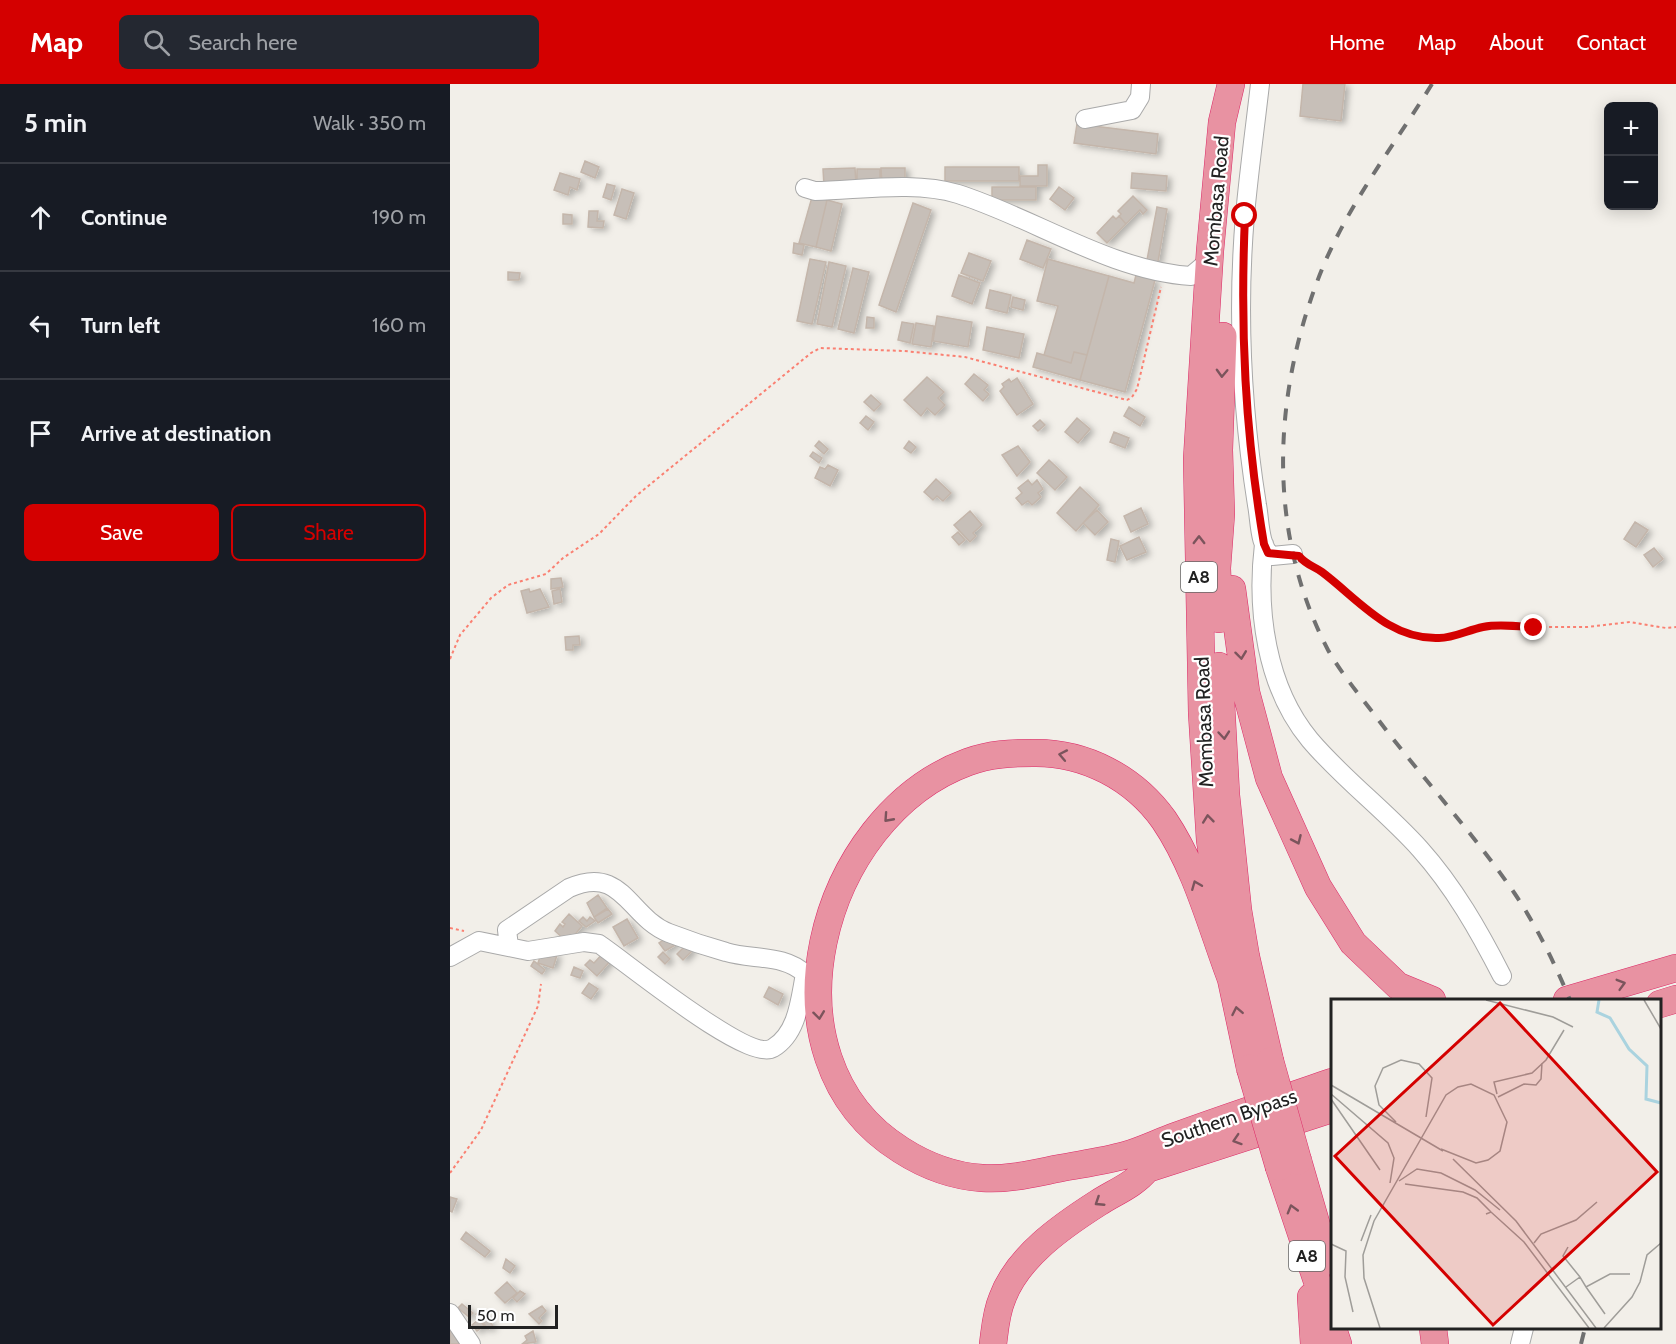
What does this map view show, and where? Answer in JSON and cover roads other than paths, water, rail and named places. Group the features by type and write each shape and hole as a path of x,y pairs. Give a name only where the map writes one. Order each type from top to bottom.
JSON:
{"highway":[{"name":"Mombasa Road","path":"1231,84 1222,122 1197,459 1202,713 1209,829 1231,979 1260,1065 1288,1164 1307,1256 1331,1324"},
{"name":"Mombasa Road","path":"1231,84 1237,121 1224,304 1219,450 1221,514 1217,568 1220,686 1226,795 1260,1065"},
{"path":"1221,514 1246,692 1269,778 1318,887 1353,943 1398,986 1430,999"},
{"path":"993,1344 1002,1299 1025,1263 1055,1234 1095,1205 1134,1182 1136,1162 982,1178 944,1172 910,1155 871,1127 843,1088 824,1041 812,975 829,917 852,863 891,813 930,781 968,762 1000,753 1036,752 1074,757 1110,771 1141,794 1153,807 1182,852 1231,979"},
{"path":"1570,999 1676,968"},
{"path":"1661,1003 1676,999"},
{"name":"Southern Bypass","path":"1136,1162 1331,1082"},
{"name":"Southern Bypass","path":"1136,1162 1331,1109"},
{"name":"Mombasa Road","path":"1288,1164 1331,1276"},
{"path":"1307,1256 1314,1344"},
{"name":"Mombasa Road","path":"1333,1329 1338,1344"},
{"path":"1348,1329 1353,1344"},
{"path":"1433,1329 1435,1344"}],"street":[{"path":"1085,118 1132,110 1140,97 1141,84"},
{"path":"1260,84 1245,216 1241,299 1245,401 1251,465 1264,544 1260,574 1268,651 1281,687 1299,725 1329,760 1421,850 1473,921 1502,976"},
{"path":"805,188 815,191 925,189 955,193 1041,226 1083,248 1172,274 1191,276 1210,260"},
{"path":"1264,544 1272,556 1293,554"},
{"path":"450,957 479,941 528,951 584,942 599,944 711,1025 748,1047 759,1050 773,1048 793,1024 812,975 790,964 726,952 655,928 641,916 617,887 611,884 578,884 569,888 507,930 509,946"},
{"path":"450,1313 471,1344"},
{"path":"1520,1344 1524,1329"}],"railway":[{"path":"1432,84 1340,230 1317,282 1302,328 1291,374 1285,421 1283,468 1286,515 1295,561 1308,606 1328,650 1353,687 1483,850 1515,894 1531,919 1570,999"},
{"path":"1581,1344 1585,1329"}]}
